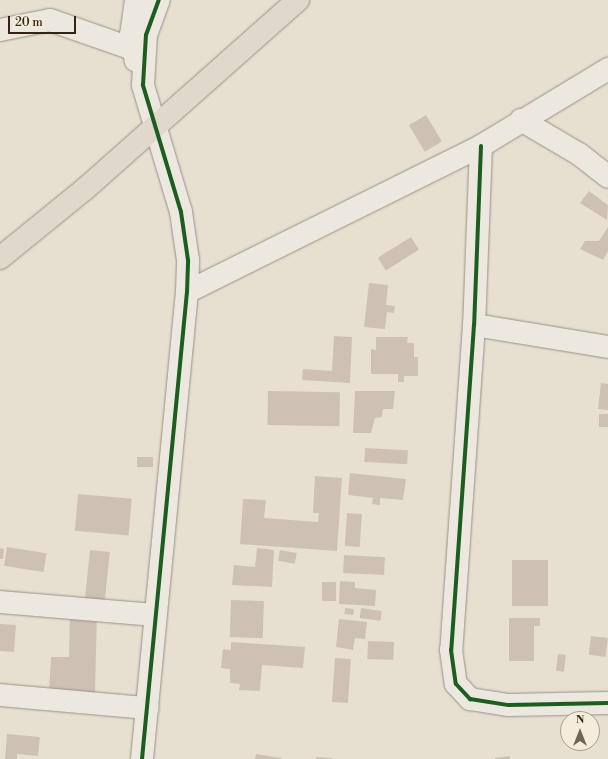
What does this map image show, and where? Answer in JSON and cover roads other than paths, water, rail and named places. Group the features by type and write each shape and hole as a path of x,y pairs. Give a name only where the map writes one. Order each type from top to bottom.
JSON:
{"highway":[{"path":"0,258 86,190 155,126 298,0"}],"street":[{"path":"136,0 131,14 133,50 181,212 188,260 188,292 142,759"},
{"path":"143,85 146,35 160,0"},
{"path":"0,30 50,20 133,50"},
{"path":"188,292 481,146 521,120 608,69"},
{"path":"521,120 579,154 608,177"},
{"path":"481,146 474,325 451,650 456,684 470,699 509,705 608,703"},
{"path":"474,325 608,347"},
{"path":"0,602 155,615"},
{"path":"0,695 147,708"}]}
